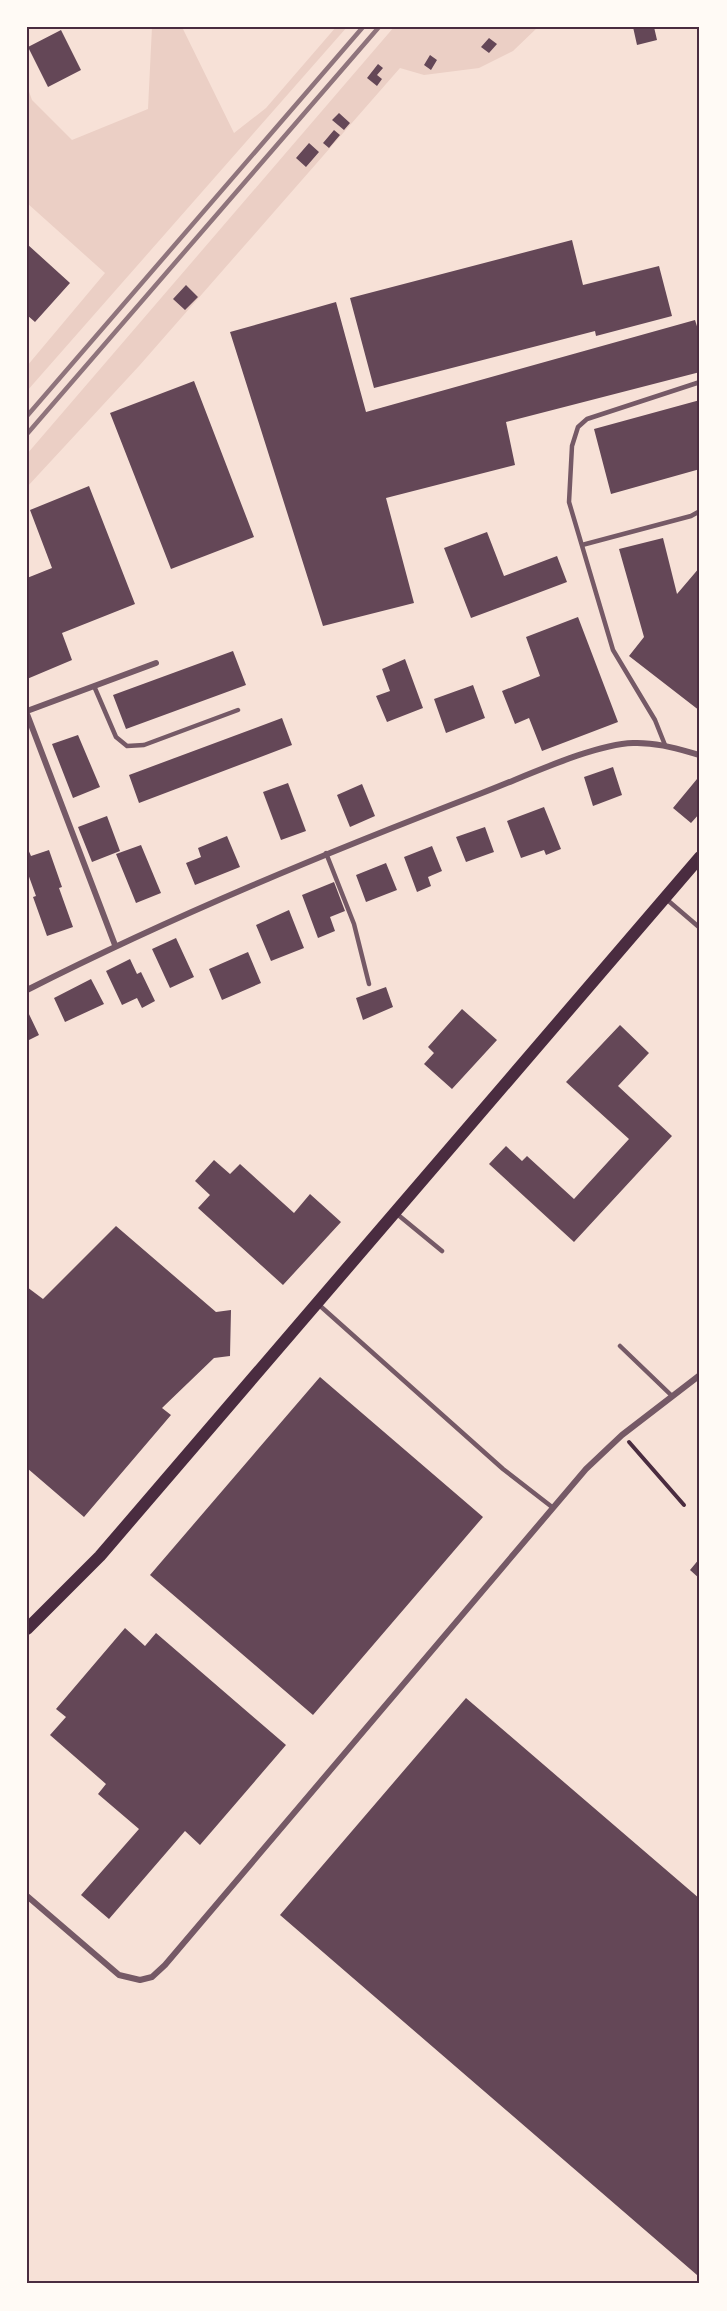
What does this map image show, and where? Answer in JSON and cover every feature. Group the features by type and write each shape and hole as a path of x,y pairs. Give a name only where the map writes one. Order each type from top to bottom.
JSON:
{"main road":[{"path":"27,1629 93,1564 700,857"}],"street":[{"path":"115,945 27,711 156,663"},
{"path":"27,990 115,945 326,853 605,748 633,743 665,745 700,755"},
{"path":"27,1896 119,1975 140,1980 152,1977 165,1965 552,1507 622,1435 671,1395 700,1375"}],"lane":[{"path":"665,745 655,720 613,650 569,502 572,446 578,427 586,418 700,382"},
{"path":"582,545 691,516 700,511"},
{"path":"94,686 116,737 128,746 144,745 238,710"},
{"path":"326,853 354,924 369,984"},
{"path":"665,898 700,928"},
{"path":"395,1212 442,1251"},
{"path":"317,1303 503,1469 552,1507"},
{"path":"620,1346 671,1395"}],"path":[{"path":"622,1435 684,1505"}],"shaded area":[{"path":"152,27 182,27 234,133 266,108 336,27 347,27 27,391 27,366 105,273 27,203 27,86 32,100 72,140 148,109"},
{"path":"394,27 538,27 513,51 479,68 424,75 400,68 139,366 27,487 27,454"}],"building":[{"path":"633,27 654,27 657,40 637,45"},
{"path":"61,30 81,70 48,87 28,47"},
{"path":"489,38 497,44 489,53 481,47"},
{"path":"430,55 437,60 431,70 424,65"},
{"path":"378,64 383,68 377,75 382,79 377,86 367,78"},
{"path":"339,113 350,123 344,130 332,120"},
{"path":"334,130 340,135 329,148 323,143"},
{"path":"309,143 319,152 306,167 296,158"},
{"path":"572,240 583,285 659,266 672,316 596,336 595,331 374,388 350,298"},
{"path":"27,244 70,283 35,322 27,315"},
{"path":"186,285 198,297 185,310 173,299"},
{"path":"336,302 366,412 695,320 700,336 700,372 506,422 515,465 386,498 414,603 323,626 230,332"},
{"path":"194,381 254,537 171,569 110,413"},
{"path":"700,400 700,469 611,494 594,429"},
{"path":"89,486 135,604 62,633 72,660 27,679 27,578 52,568 30,510"},
{"path":"487,532 504,576 557,556 567,582 471,618 444,548"},
{"path":"663,538 677,594 700,567 700,711 629,656 644,637 619,549"},
{"path":"578,617 618,722 542,751 529,718 515,724 502,691 540,676 526,637"},
{"path":"233,651 246,685 126,729 113,695"},
{"path":"405,659 423,708 387,722 376,696 390,691 382,669"},
{"path":"473,685 485,718 446,733 434,699"},
{"path":"282,718 292,745 139,803 129,775"},
{"path":"78,735 100,787 73,798 52,744"},
{"path":"613,767 622,795 593,806 584,777"},
{"path":"697,779 700,781 700,813 691,823 673,808"},
{"path":"288,783 306,831 281,840 263,792"},
{"path":"362,784 375,816 350,827 337,795"},
{"path":"544,807 561,849 546,855 544,850 521,858 507,821"},
{"path":"107,816 120,851 92,862 78,827"},
{"path":"485,827 494,852 466,862 456,837"},
{"path":"227,836 240,867 195,885 186,863 201,857 198,848"},
{"path":"141,845 161,893 136,903 116,854"},
{"path":"432,846 442,871 428,877 431,886 417,892 404,857"},
{"path":"27,847 31,856 49,850 73,927 47,936 33,897 36,896 27,871"},
{"path":"386,863 397,890 366,902 356,875"},
{"path":"334,882 345,911 330,917 335,931 318,938 302,895"},
{"path":"289,910 304,948 271,961 256,925"},
{"path":"176,938 194,977 170,988 152,949"},
{"path":"248,952 261,983 222,1000 209,969"},
{"path":"130,959 137,974 141,972 155,1001 142,1008 137,998 122,1005 106,971"},
{"path":"91,979 104,1004 65,1022 54,998"},
{"path":"386,987 393,1007 363,1020 356,998"},
{"path":"462,1009 497,1040 452,1089 424,1064 434,1053 428,1047"},
{"path":"27,1010 39,1035 27,1041"},
{"path":"620,1025 649,1053 618,1086 672,1136 574,1242 489,1164 506,1146 522,1161 527,1156 574,1199 629,1139 566,1082"},
{"path":"214,1160 230,1174 240,1164 294,1213 310,1194 341,1222 283,1285 198,1208 210,1195 195,1181"},
{"path":"116,1226 216,1312 231,1310 230,1356 214,1358 162,1408 171,1415 84,1517 27,1468 27,1287 43,1299"},
{"path":"320,1377 483,1517 313,1715 150,1575"},
{"path":"700,1558 700,1579 690,1570"},
{"path":"125,1628 145,1646 156,1633 286,1745 200,1845 185,1831 109,1919 81,1895 139,1829 98,1794 106,1784 50,1735 66,1717 56,1709"},
{"path":"466,1698 700,1899 700,2271 697,2275 280,1915"}],"railway":[{"path":"27,416 363,27"},
{"path":"27,434 379,27"}]}
